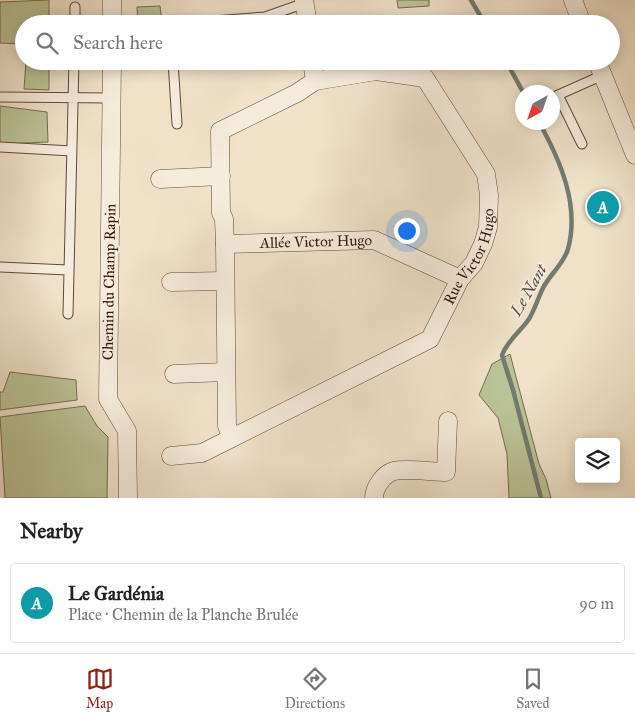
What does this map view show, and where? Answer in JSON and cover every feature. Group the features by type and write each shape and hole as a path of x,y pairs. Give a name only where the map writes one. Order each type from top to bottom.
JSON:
{"street":[{"path":"112,0 112,15"},
{"path":"573,0 579,15"},
{"path":"305,1 307,15"},
{"name":"Chemin du Champ Rapin","path":"112,70 108,399 127,431 128,498"},
{"path":"313,70 315,81"},
{"path":"601,70 628,120 635,155"},
{"name":"Rue Victor Hugo","path":"171,456 202,453 232,438 430,339 460,279 474,263 488,227 489,195 486,174 424,78 376,71 315,81 297,93 220,131 221,214 224,220 225,244 227,426 232,438"},
{"path":"160,179 221,176"},
{"name":"Allée Victor Hugo","path":"225,244 374,240 460,279"},
{"path":"171,282 224,281"},
{"path":"174,374 225,372"},
{"path":"374,498 374,490 383,479 394,471 446,472 448,421"}],"lane":[{"path":"270,15 305,1"},
{"path":"75,7 75,15"},
{"path":"68,314 74,70"},
{"path":"174,70 177,124"},
{"path":"582,144 558,95 597,70"},
{"path":"0,97 111,98"},
{"path":"0,147 72,151"},
{"path":"0,267 68,270"}],"green space":[{"path":"49,0 49,15 15,15 15,44 0,43 0,2"},
{"path":"397,0 429,0 429,6 398,8"},
{"path":"160,6 161,15 137,15 137,7"},
{"path":"25,70 49,70 49,90 24,89"},
{"path":"0,106 47,112 48,142 0,144"},
{"path":"510,354 539,464 546,479 551,498 509,498 507,454 498,418 479,395 492,364"},
{"path":"10,372 76,380 77,400 0,410 0,392 3,392"},
{"path":"85,406 97,426 108,437 107,498 5,498 0,417"}],"waterway":[{"name":"Le Nant","path":"471,0 480,15"},
{"name":"Le Nant","path":"511,70 519,85"},
{"name":"Le Nant","path":"541,498 502,355 511,340 529,319 546,283 563,260 568,249 571,232 570,200 561,167 543,130"}],"place":[{"name":"Le Gardénia","path":"603,207"}]}
